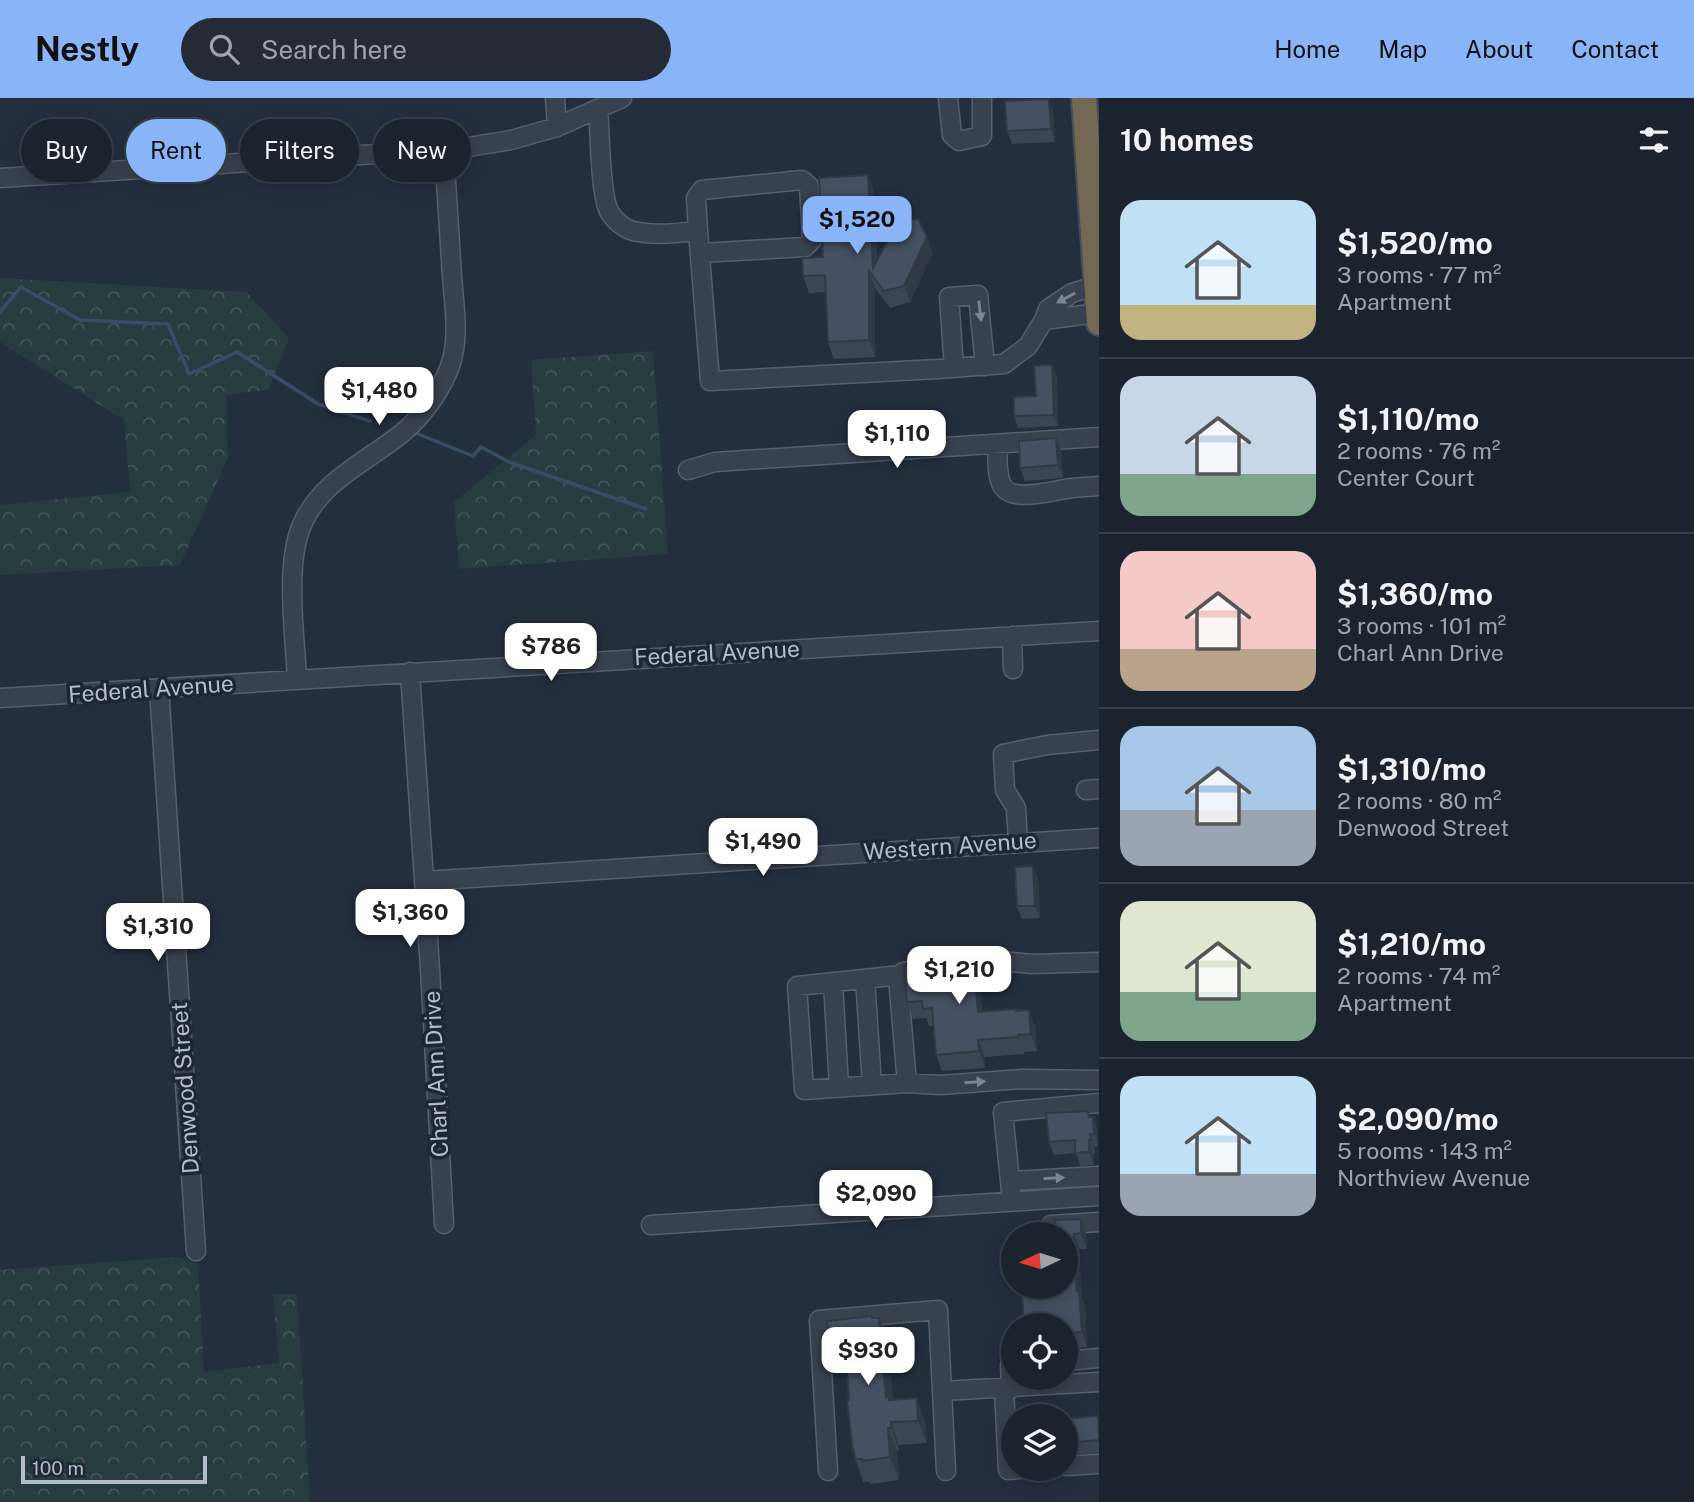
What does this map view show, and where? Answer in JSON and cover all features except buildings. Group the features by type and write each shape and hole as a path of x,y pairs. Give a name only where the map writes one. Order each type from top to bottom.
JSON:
{"highway":[{"path":"1090,106 1099,323"}],"street":[{"path":"555,98 557,127"},
{"path":"471,145 557,127 622,98"},
{"path":"948,98 951,135 955,139 965,140 982,136 982,98"},
{"path":"598,109 608,209 618,223 631,230 651,233 698,231"},
{"path":"0,178 373,154"},
{"path":"701,253 805,247 812,240 809,186 802,180 702,190 696,198 710,381 1004,364 1028,346 1048,309 1072,293 1097,285"},
{"path":"297,680 293,581 296,545 301,527 326,491 354,467 399,436 424,411 452,360 454,303 446,182"},
{"path":"954,368 948,297 978,295 985,366"},
{"path":"1044,320 1098,313"},
{"path":"688,470 715,462 1099,437"},
{"path":"997,444 999,479 1007,492 1017,495 1099,486"},
{"name":"Federal Avenue","path":"0,698 1099,631"},
{"path":"1012,636 1013,669"},
{"name":"Charl Ann Drive","path":"410,672 444,1224"},
{"name":"Denwood Street","path":"159,688 195,1243"},
{"path":"1018,842 1016,808 1005,790 1003,754 1047,745 1099,740"},
{"name":"Western Avenue","path":"424,881 1099,838"},
{"path":"1099,962 1032,964 992,960 934,966 903,972 900,976 797,986 804,1090 1022,1079 1099,1080"},
{"path":"900,976 907,1083"},
{"path":"865,979 872,1085"},
{"path":"833,982 839,1087"},
{"path":"1012,1201 1003,1112 1099,1102"},
{"path":"1010,1181 1099,1176"},
{"path":"651,1225 1099,1196"},
{"path":"1050,1199 1052,1222"},
{"path":"1078,1225 1099,1222"},
{"path":"828,1471 819,1320 939,1310 946,1471"},
{"path":"1078,1360 1099,1358"},
{"path":"1078,1384 1099,1382"},
{"path":"942,1391 1001,1389"},
{"path":"1078,1465 1099,1464"}],"green space":[{"path":"0,278 246,292 289,338 268,390 226,395 228,458 180,565 0,575 0,505 130,492 124,420 0,342"},
{"path":"653,351 668,554 459,569 454,502 536,435 531,360"},
{"path":"179,1257 198,1264 204,1372 279,1363 273,1294 297,1294 310,1502 0,1502 0,1270"}],"waterway":[{"path":"0,312 21,287 80,320 168,324 189,374 237,352 318,404 370,421"},
{"path":"418,434 473,456 481,447 509,462 646,509"}]}
